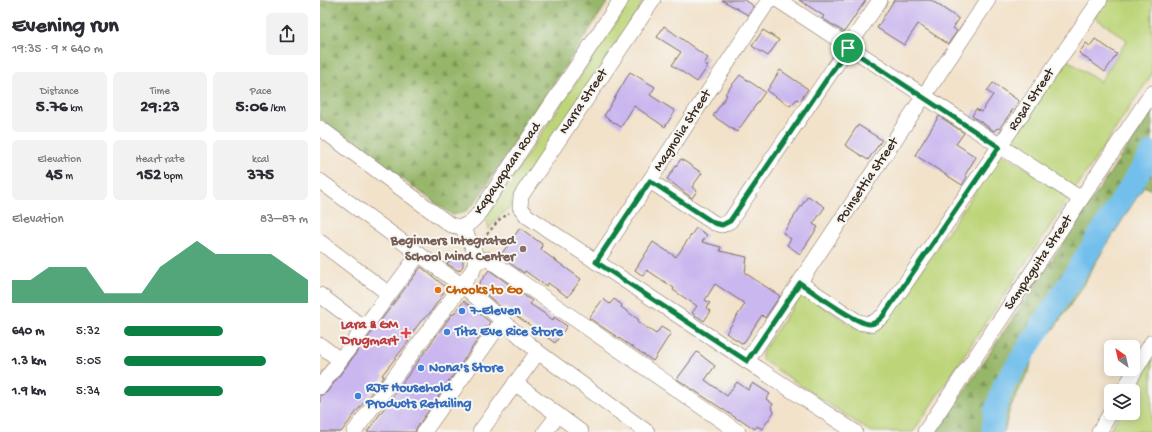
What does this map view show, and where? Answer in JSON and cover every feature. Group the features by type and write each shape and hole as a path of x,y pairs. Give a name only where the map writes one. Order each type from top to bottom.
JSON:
{"street":[{"name":"Kapayapaan Road","path":"476,261 475,252 462,227 471,223 480,213 621,0"},
{"name":"Narra Street","path":"520,207 522,196 652,0"},
{"name":"Magnolia Street","path":"596,262 770,0"},
{"path":"778,0 848,48 1081,199"},
{"path":"650,181 714,223 718,225 726,224 738,212 880,0"},
{"name":"Poinsettia Street","path":"747,361 988,0"},
{"name":"Rosal Street","path":"800,283 858,322 871,324 877,322 883,316 1100,0"},
{"name":"Sampaguita Street","path":"925,432 1152,93"},
{"path":"320,128 449,224 462,227"},
{"path":"320,181 462,286 538,352 647,432"},
{"path":"520,207 527,216 855,432"},
{"path":"320,242 389,294"},
{"path":"320,387 419,254"},
{"path":"354,432 474,270 476,261 488,259 738,432"},
{"path":"320,295 364,328"},
{"path":"424,432 502,321"},
{"path":"1127,384 1152,342"},
{"path":"320,345 340,360"},
{"path":"480,432 538,352"},
{"path":"515,383 581,432"},
{"path":"545,432 558,415"},
{"path":"1099,432 1106,420"}],"path":[{"path":"490,230 502,217 520,207"}],"green space":[{"path":"320,0 609,0 474,204 463,213 452,215 320,119"},
{"path":"631,0 645,0 513,197 510,208 496,219 489,230 486,217"},
{"path":"1106,0 1152,0 1152,74 1074,191 1006,147 1063,62 1069,61 1100,82 1127,40 1094,17"},
{"path":"1152,110 1152,190 1144,186 1094,265 1084,285 1053,330 1035,348 1029,371 1010,408 1004,432 937,432"},
{"path":"1002,153 1070,196 913,432 871,432 762,359 762,352 800,296 808,297 863,332 873,333 882,327"},
{"path":"1152,359 1152,432 1109,432 1116,420 1140,420 1140,384 1137,384"}],"building":[{"path":"722,0 745,0 754,6 748,15"},
{"path":"799,0 866,0 844,32 822,18 824,16"},
{"path":"894,0 931,0 959,19 953,28 957,31 948,44 918,24 904,45 877,28"},
{"path":"664,26 708,58 704,64 708,66 697,82 672,65 681,52 657,37"},
{"path":"763,30 779,40 768,56 752,46"},
{"path":"1095,39 1117,54 1105,72 1079,53 1086,43 1090,46"},
{"path":"780,70 808,89 800,101 797,99 790,106 767,91"},
{"path":"630,72 655,87 650,95 675,111 665,127 634,106 621,127 604,116"},
{"path":"740,75 765,92 737,132 713,116 727,95 725,94"},
{"path":"993,83 1019,101 999,129 997,128 994,131 972,116 976,109 981,112 993,95 987,91"},
{"path":"939,116 964,133 956,144 976,157 965,175 967,177 962,185 915,155"},
{"path":"858,125 882,140 868,160 845,145"},
{"path":"681,159 702,173 692,187 697,191 692,198 667,179"},
{"path":"808,196 825,207 813,224 818,227 800,254 787,245 791,239 783,233"},
{"path":"520,228 542,244 541,250 581,279 568,297 548,283 546,286 525,271 524,273 500,256"},
{"path":"696,228 707,235 702,242 721,247 720,251 747,257 745,273 780,296 765,318 762,315 743,344 726,333 745,304 715,284 705,300 710,303 706,308 711,311 704,321 692,313 697,306 673,290 674,288 647,270 643,276 635,270 653,242 676,257"},
{"path":"455,253 463,259 463,266 459,271 447,264"},
{"path":"421,267 447,288 430,313 421,321 407,340 409,341 382,375 384,376 341,432 320,432 320,396 327,392"},
{"path":"489,270 532,301 530,304 553,320 554,317 567,326 555,343 504,307 502,308 477,286"},
{"path":"603,299 610,304 614,299 622,305 621,307 639,320 638,322 656,334 661,327 671,333 653,361 589,318"},
{"path":"464,301 490,322 415,432 367,432 452,314 453,315"},
{"path":"697,352 715,366 705,380 727,396 737,382 748,390 753,383 770,394 766,399 773,404 771,407 774,412 762,429 757,426 755,429 740,419 739,420 677,379"}],"waterway":[{"path":"992,432 995,411 1004,385 1152,152"}],"place":[{"name":"Beginners Integrated School Mind Center","path":"523,249"},
{"name":"Chooks to Go","path":"438,290"},
{"name":"7-Eleven","path":"462,311"},
{"name":"Tita Eve Rice Store","path":"447,332"},
{"name":"Lara & GM Drugmart","path":"406,333"},
{"name":"Nona's Store","path":"421,368"},
{"name":"RJF Household Products Retailing","path":"358,396"}],"route":[{"path":"848,48 999,147 883,316 877,322 864,324 858,322 800,283 747,361 596,262 650,181 718,225 726,224 730,221 738,212 848,48"}]}
